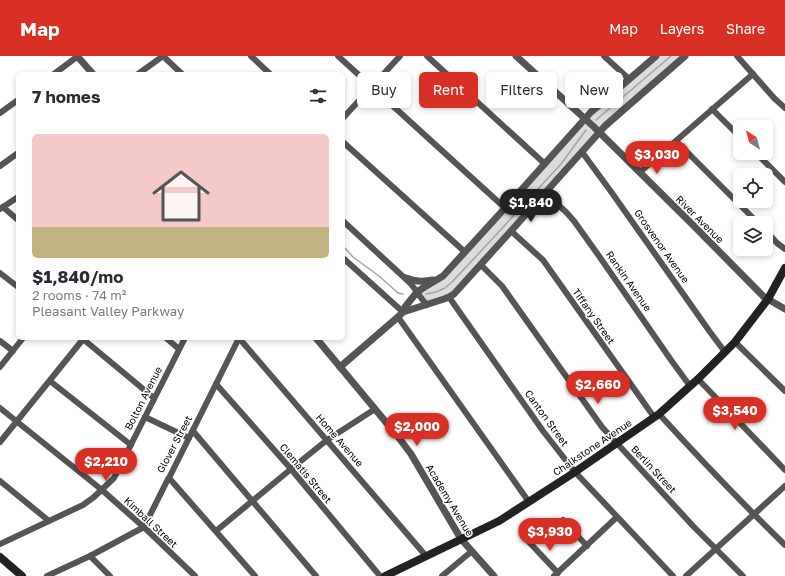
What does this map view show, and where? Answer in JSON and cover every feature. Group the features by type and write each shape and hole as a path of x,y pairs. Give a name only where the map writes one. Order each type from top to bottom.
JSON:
{"main road":[{"name":"Chalkstone Avenue","path":"385,576 499,521 575,472 616,442 656,416 698,379 735,342 768,299 785,268"},
{"path":"0,557 22,576"}],"street":[{"path":"57,72 77,56 91,72"},
{"path":"141,72 163,56 180,72"},
{"path":"251,56 268,72"},
{"path":"338,56 357,73"},
{"path":"385,72 400,56"},
{"path":"427,56 545,164"},
{"name":"River Avenue","path":"516,56 599,132 764,297 785,310"},
{"path":"604,56 629,79"},
{"path":"340,367 398,318 417,292 443,276 591,112 656,56"},
{"path":"403,312 449,298 459,289 599,132 685,56"},
{"path":"737,56 774,98 785,108"},
{"path":"640,172 753,74"},
{"path":"0,113 16,101"},
{"path":"345,116 357,103"},
{"path":"396,108 505,208"},
{"path":"712,109 733,130"},
{"path":"676,141 751,216"},
{"path":"345,144 465,252"},
{"name":"Grosvenor Avenue","path":"582,152 725,352"},
{"path":"0,166 16,155"},
{"path":"764,160 784,178"},
{"name":"Rankin Avenue","path":"545,193 574,221 690,386"},
{"path":"16,198 1,208 16,219"},
{"path":"345,224 406,278 427,305"},
{"name":"Tiffany Street","path":"511,231 543,260 656,416 785,545"},
{"path":"773,239 785,249"},
{"path":"345,260 403,312"},
{"name":"Berlin Street","path":"481,265 502,286 602,427 743,576"},
{"path":"0,273 16,285"},
{"path":"406,278 421,282 439,279"},
{"name":"Canton Street","path":"449,298 543,431 575,472 673,576"},
{"path":"398,318 529,502"},
{"path":"0,367 21,340"},
{"path":"0,442 82,340"},
{"path":"84,340 154,398"},
{"path":"168,340 179,349"},
{"name":"Bolton Avenue","path":"0,544 83,505 114,478 184,340"},
{"name":"Glover Street","path":"144,527 238,340"},
{"name":"Home Avenue","path":"241,340 426,556"},
{"name":"Academy Avenue","path":"318,340 375,408 411,454 461,539 494,576"},
{"path":"0,341 13,351"},
{"path":"735,342 785,390"},
{"path":"698,379 785,470"},
{"path":"50,381 131,445"},
{"name":"Clematis Street","path":"216,384 291,469 380,576"},
{"name":"Kimball Street","path":"0,408 102,490 144,527 195,576"},
{"path":"216,531 327,440 375,408"},
{"path":"145,417 189,438"},
{"path":"193,431 316,576"},
{"path":"169,478 255,576"},
{"path":"0,481 49,521"},
{"path":"686,576 785,486"},
{"path":"529,542 556,574 617,517"},
{"path":"563,520 587,546"},
{"path":"47,576 90,556 144,527"},
{"path":"442,576 472,551"},
{"path":"90,556 110,576"}],"shaded area":[{"path":"659,56 688,56 599,132 449,297 427,305 417,292 438,282 585,119 598,108 623,108 623,87"}],"waterway":[{"path":"596,120 671,56"},
{"path":"426,294 445,288 452,282 561,164 586,130"},
{"path":"345,248 353,257 379,276 398,293 403,294"}]}
